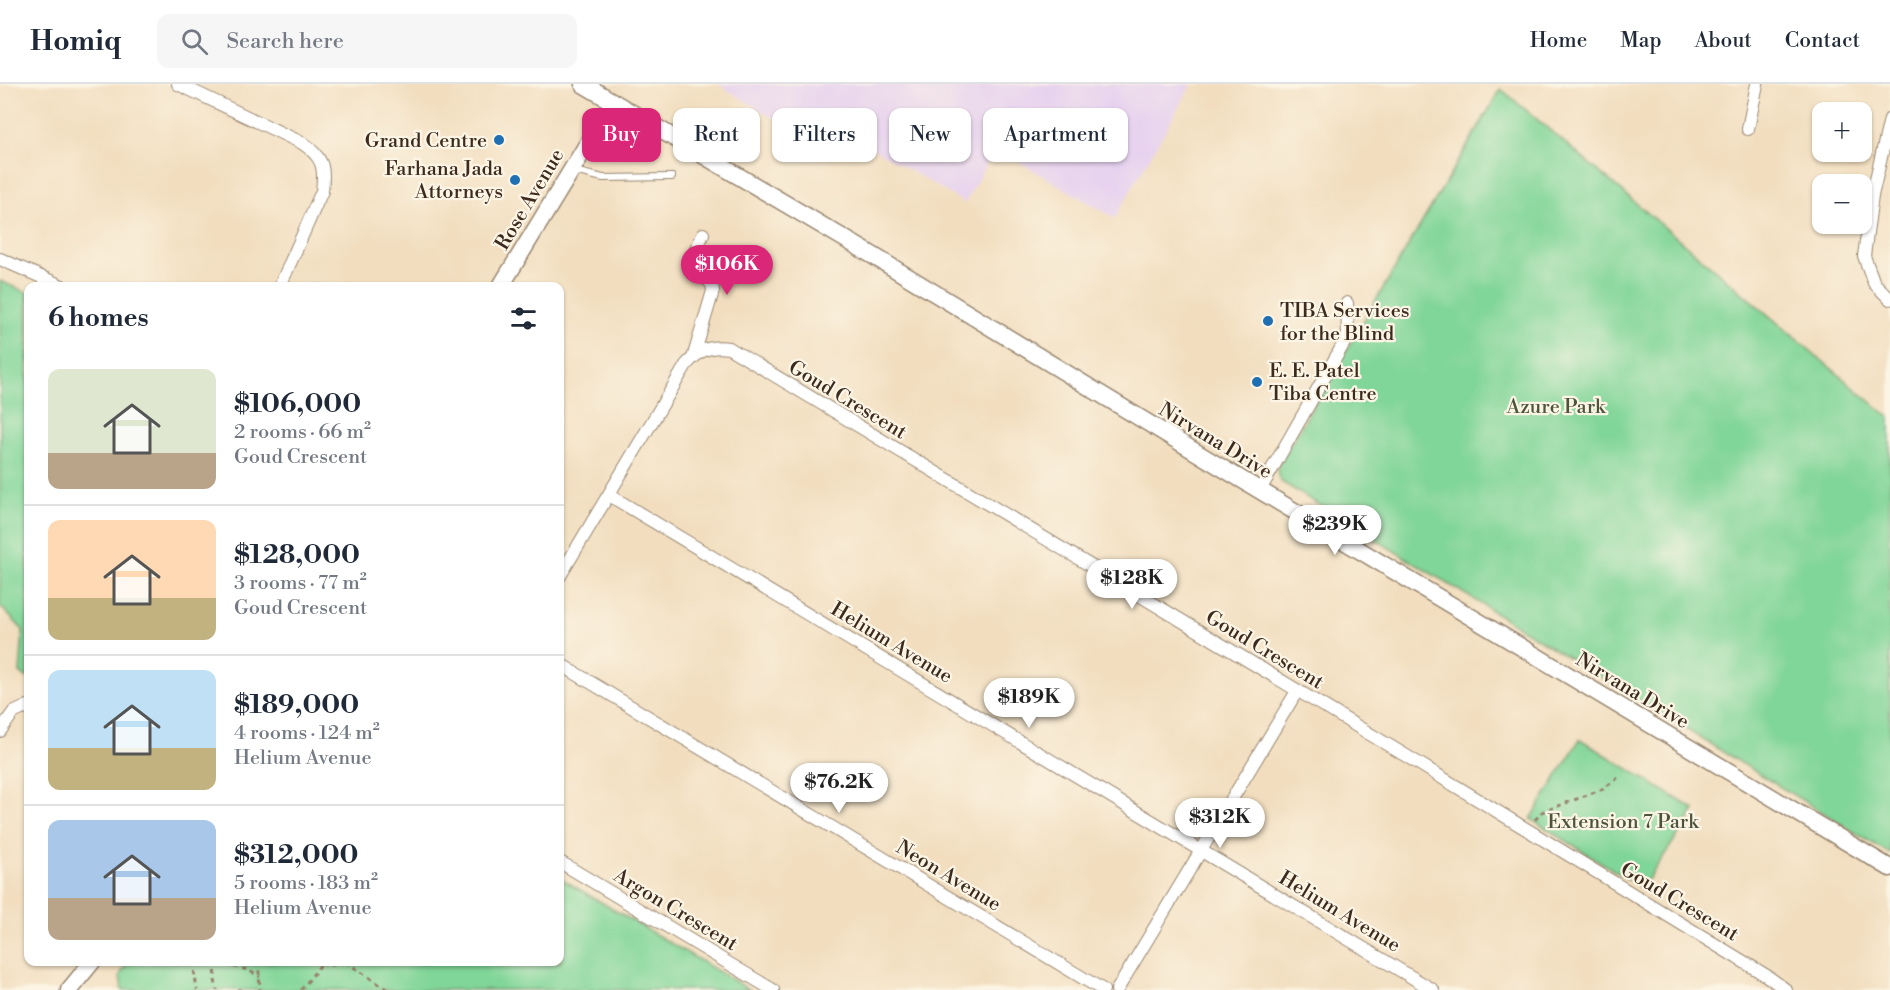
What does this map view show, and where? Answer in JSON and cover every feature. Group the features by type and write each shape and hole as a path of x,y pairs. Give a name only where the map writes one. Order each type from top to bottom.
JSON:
{"main road":[{"name":"Nirvana Drive","path":"583,84 872,255 1890,868"},
{"name":"Rose Avenue","path":"503,282 613,102"},
{"path":"75,988 89,966"}],"street":[{"path":"178,84 302,143 314,152 321,163 324,176 322,191 282,282"},
{"path":"1748,129 1757,84"},
{"path":"1890,119 1872,196 1864,256 1874,283 1890,299"},
{"path":"564,569 694,355 713,291 712,284 695,270 691,262 703,234"},
{"path":"0,259 53,282"},
{"path":"1260,490 1348,336 1347,303"},
{"name":"Goud Crescent","path":"694,355 716,346 729,348 1767,976 1786,990"},
{"name":"Helium Avenue","path":"609,495 1433,990"},
{"name":"Neon Avenue","path":"564,666 1102,990"},
{"path":"1117,990 1297,691"},
{"path":"0,731 13,713 24,708"},
{"name":"Argon Crescent","path":"564,864 773,990"}],"lane":[{"path":"571,170 603,178 672,177"}],"path":[{"path":"1526,830 1542,812 1603,789 1620,776"},
{"path":"194,966 197,990"},
{"path":"216,966 217,990 224,990"},
{"path":"232,966 248,970 260,977"},
{"path":"256,966 260,977 260,990"},
{"path":"302,990 318,966"},
{"path":"352,966 388,990"}],"shaded area":[{"path":"718,84 1192,84 1115,218 1019,162 1128,162 1128,108 983,108 983,162 987,162 965,203 896,162 971,162 971,108 889,108 889,158 877,151 877,108 772,108 772,117"}],"green space":[{"name":"Azure Park","path":"1501,89 1890,418 1890,854 1280,481 1277,472 1279,464"},
{"path":"0,281 24,291 24,676 20,673 23,630 0,606"},
{"name":"Extension 7 Park","path":"1580,739 1695,810 1642,888 1531,819"},
{"path":"564,880 750,990 122,990 120,975 126,966 564,966"}],"place":[{"name":"Grand Centre","path":"499,140"},
{"name":"Farhana Jada Attorneys","path":"515,180"},
{"name":"TIBA Services for the Blind","path":"1268,321"},
{"name":"E. E. Patel Tiba Centre","path":"1257,382"}]}
